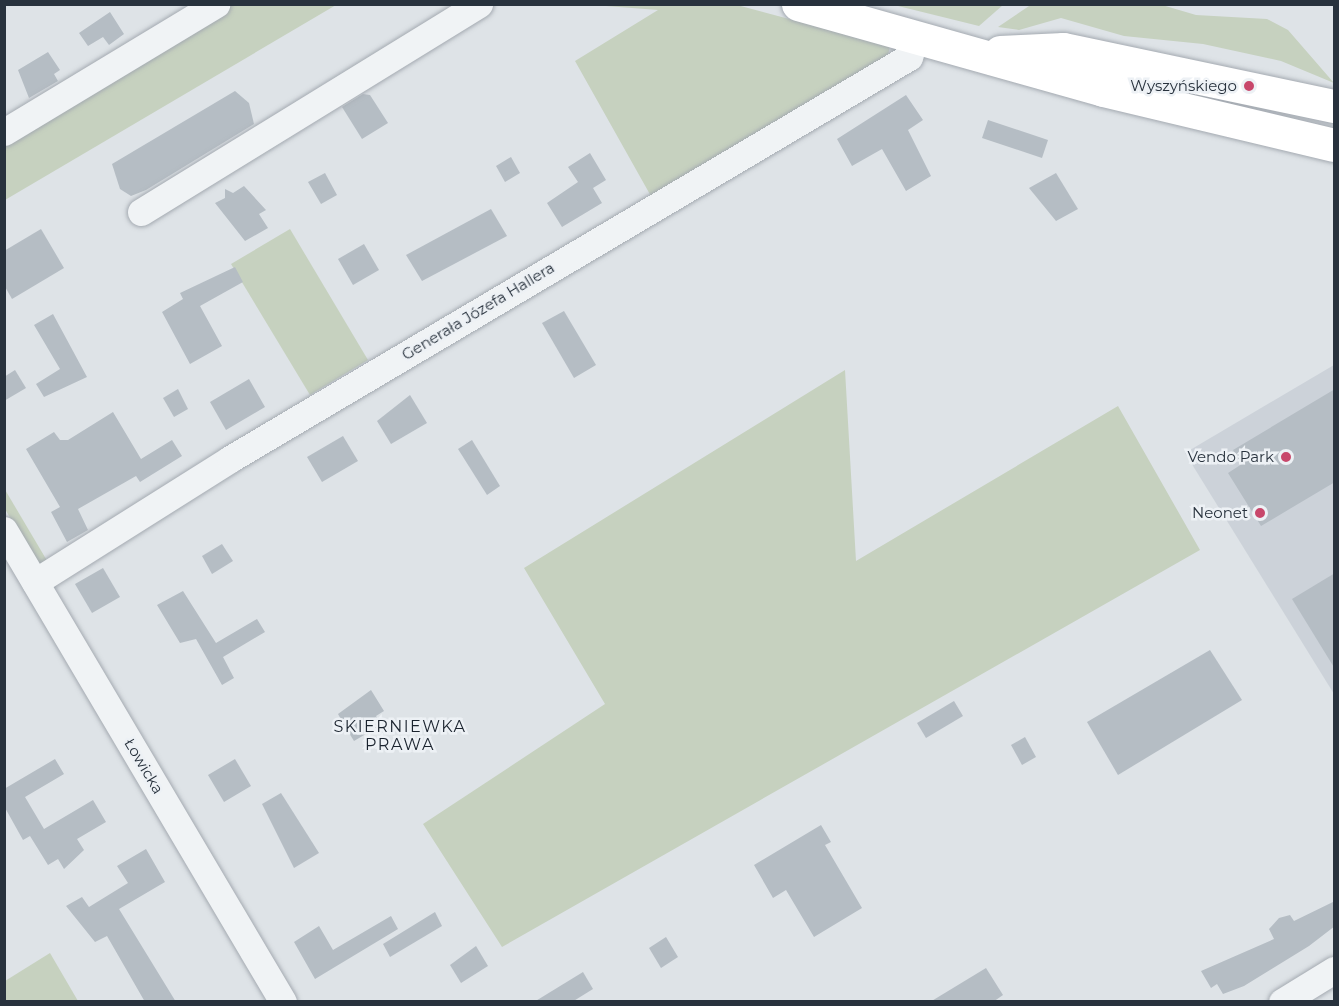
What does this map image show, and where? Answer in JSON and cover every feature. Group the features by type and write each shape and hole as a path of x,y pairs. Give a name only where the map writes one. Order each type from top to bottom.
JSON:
{"main road":[{"path":"798,4 915,39 1335,145"},
{"path":"974,53 1063,49 1335,106"}],"street":[{"path":"4,132 216,4"},
{"path":"141,212 479,4"},
{"name":"Generała Józefa Hallera","path":"35,582 230,459 909,57 915,39"},
{"name":"Łowicka","path":"4,530 283,1002"},
{"path":"1282,1002 1335,970"}],"shaded area":[{"path":"1334,365 1334,694 1185,453"}],"green space":[{"path":"580,4 737,5 890,46 888,55 652,198 575,61 658,10"},
{"path":"1032,4 1162,5 1196,15 1267,19 1288,30 1334,83 1281,61 1203,44 1124,36 1061,18 1019,30 998,27"},
{"path":"224,5 336,5 5,200 4,139"},
{"path":"894,5 1003,5 979,26"},
{"path":"290,229 368,360 310,395 231,264"},
{"path":"845,370 856,561 1118,406 1200,550 502,947 423,824 605,704 524,568"},
{"path":"4,488 49,564 37,564 5,509"},
{"path":"50,953 78,1001 5,1001 5,981"}],"building":[{"path":"110,12 124,34 109,45 103,37 88,46 79,33"},
{"path":"48,52 60,70 54,74 58,81 29,98 18,70"},
{"path":"235,91 249,103 254,124 146,190 131,196 120,189 112,164"},
{"path":"363,94 370,95 388,123 362,139 342,107"},
{"path":"906,95 923,120 908,130 931,176 906,191 882,149 852,166 837,139"},
{"path":"988,120 1048,140 1042,158 982,138"},
{"path":"590,153 606,180 593,188 602,203 562,227 547,203 578,182 568,167"},
{"path":"511,157 520,173 505,182 496,166"},
{"path":"325,173 337,195 321,204 308,182"},
{"path":"1056,173 1078,209 1056,221 1029,188"},
{"path":"244,186 266,210 259,214 268,228 245,241 215,203 225,198 225,189 233,193"},
{"path":"491,209 507,236 422,281 406,255"},
{"path":"41,229 64,268 12,299 4,285 4,251"},
{"path":"364,244 379,270 353,285 338,259"},
{"path":"235,267 243,282 200,306 222,346 190,364 162,312 183,299 180,293"},
{"path":"564,311 596,365 574,378 542,323"},
{"path":"53,314 87,377 44,397 36,384 60,369 34,325"},
{"path":"15,370 26,388 4,401 4,377"},
{"path":"249,379 265,407 226,430 210,402"},
{"path":"178,389 188,409 174,417 163,398"},
{"name":"Vendo Park","path":"1335,389 1335,482 1261,526 1228,473 1242,464 1233,450"},
{"path":"410,395 427,423 391,444 377,421"},
{"path":"113,412 141,459 172,440 182,456 140,482 136,476 78,509 88,530 67,542 51,512 60,507 26,449 54,432 60,440 68,440"},
{"path":"343,436 358,461 322,482 307,457"},
{"path":"472,440 500,486 487,495 458,449"},
{"path":"222,544 233,561 212,574 202,556"},
{"path":"103,568 120,597 92,613 75,584"},
{"path":"1335,573 1335,669 1292,599"},
{"path":"183,591 216,643 257,619 265,632 223,657 234,678 222,685 196,639 180,643 157,605"},
{"path":"1210,650 1242,700 1118,775 1087,722"},
{"path":"371,690 384,711 376,716 381,725 354,741 349,733 338,732 343,723 338,714"},
{"path":"954,701 963,716 926,738 917,723"},
{"path":"1025,737 1036,757 1022,765 1011,745"},
{"path":"55,759 64,774 25,797 44,829 93,800 106,822 77,839 84,850 64,869 58,859 48,865 30,836 23,840 4,806 4,789"},
{"path":"235,759 251,786 224,802 208,775"},
{"path":"281,793 319,853 294,868 262,804"},
{"path":"821,825 831,842 825,845 862,908 814,937 786,890 773,898 754,865"},
{"path":"146,849 165,882 119,909 176,1002 145,1002 107,936 95,942 66,906 82,897 89,907 128,883 117,866"},
{"path":"1335,901 1335,926 1309,946 1244,986 1223,994 1217,984 1211,988 1201,971 1274,939 1269,929 1279,918 1290,915 1294,921"},
{"path":"435,912 442,926 390,957 383,944"},
{"path":"391,916 398,929 315,979 294,942 319,926 333,950"},
{"path":"666,937 678,957 661,968 649,948"},
{"path":"476,946 488,966 461,983 450,965"},
{"path":"986,968 1003,995 993,1002 930,1002"},
{"path":"583,972 593,989 572,1002 534,1002"}],"place":[{"name":"Wyszyńskiego","path":"1249,86"},
{"name":"Vendo Park","path":"1286,457"},
{"name":"Neonet","path":"1260,513"}],"district":[{"name":"SKIERNIEWKA PRAWA","path":"400,736"}]}
